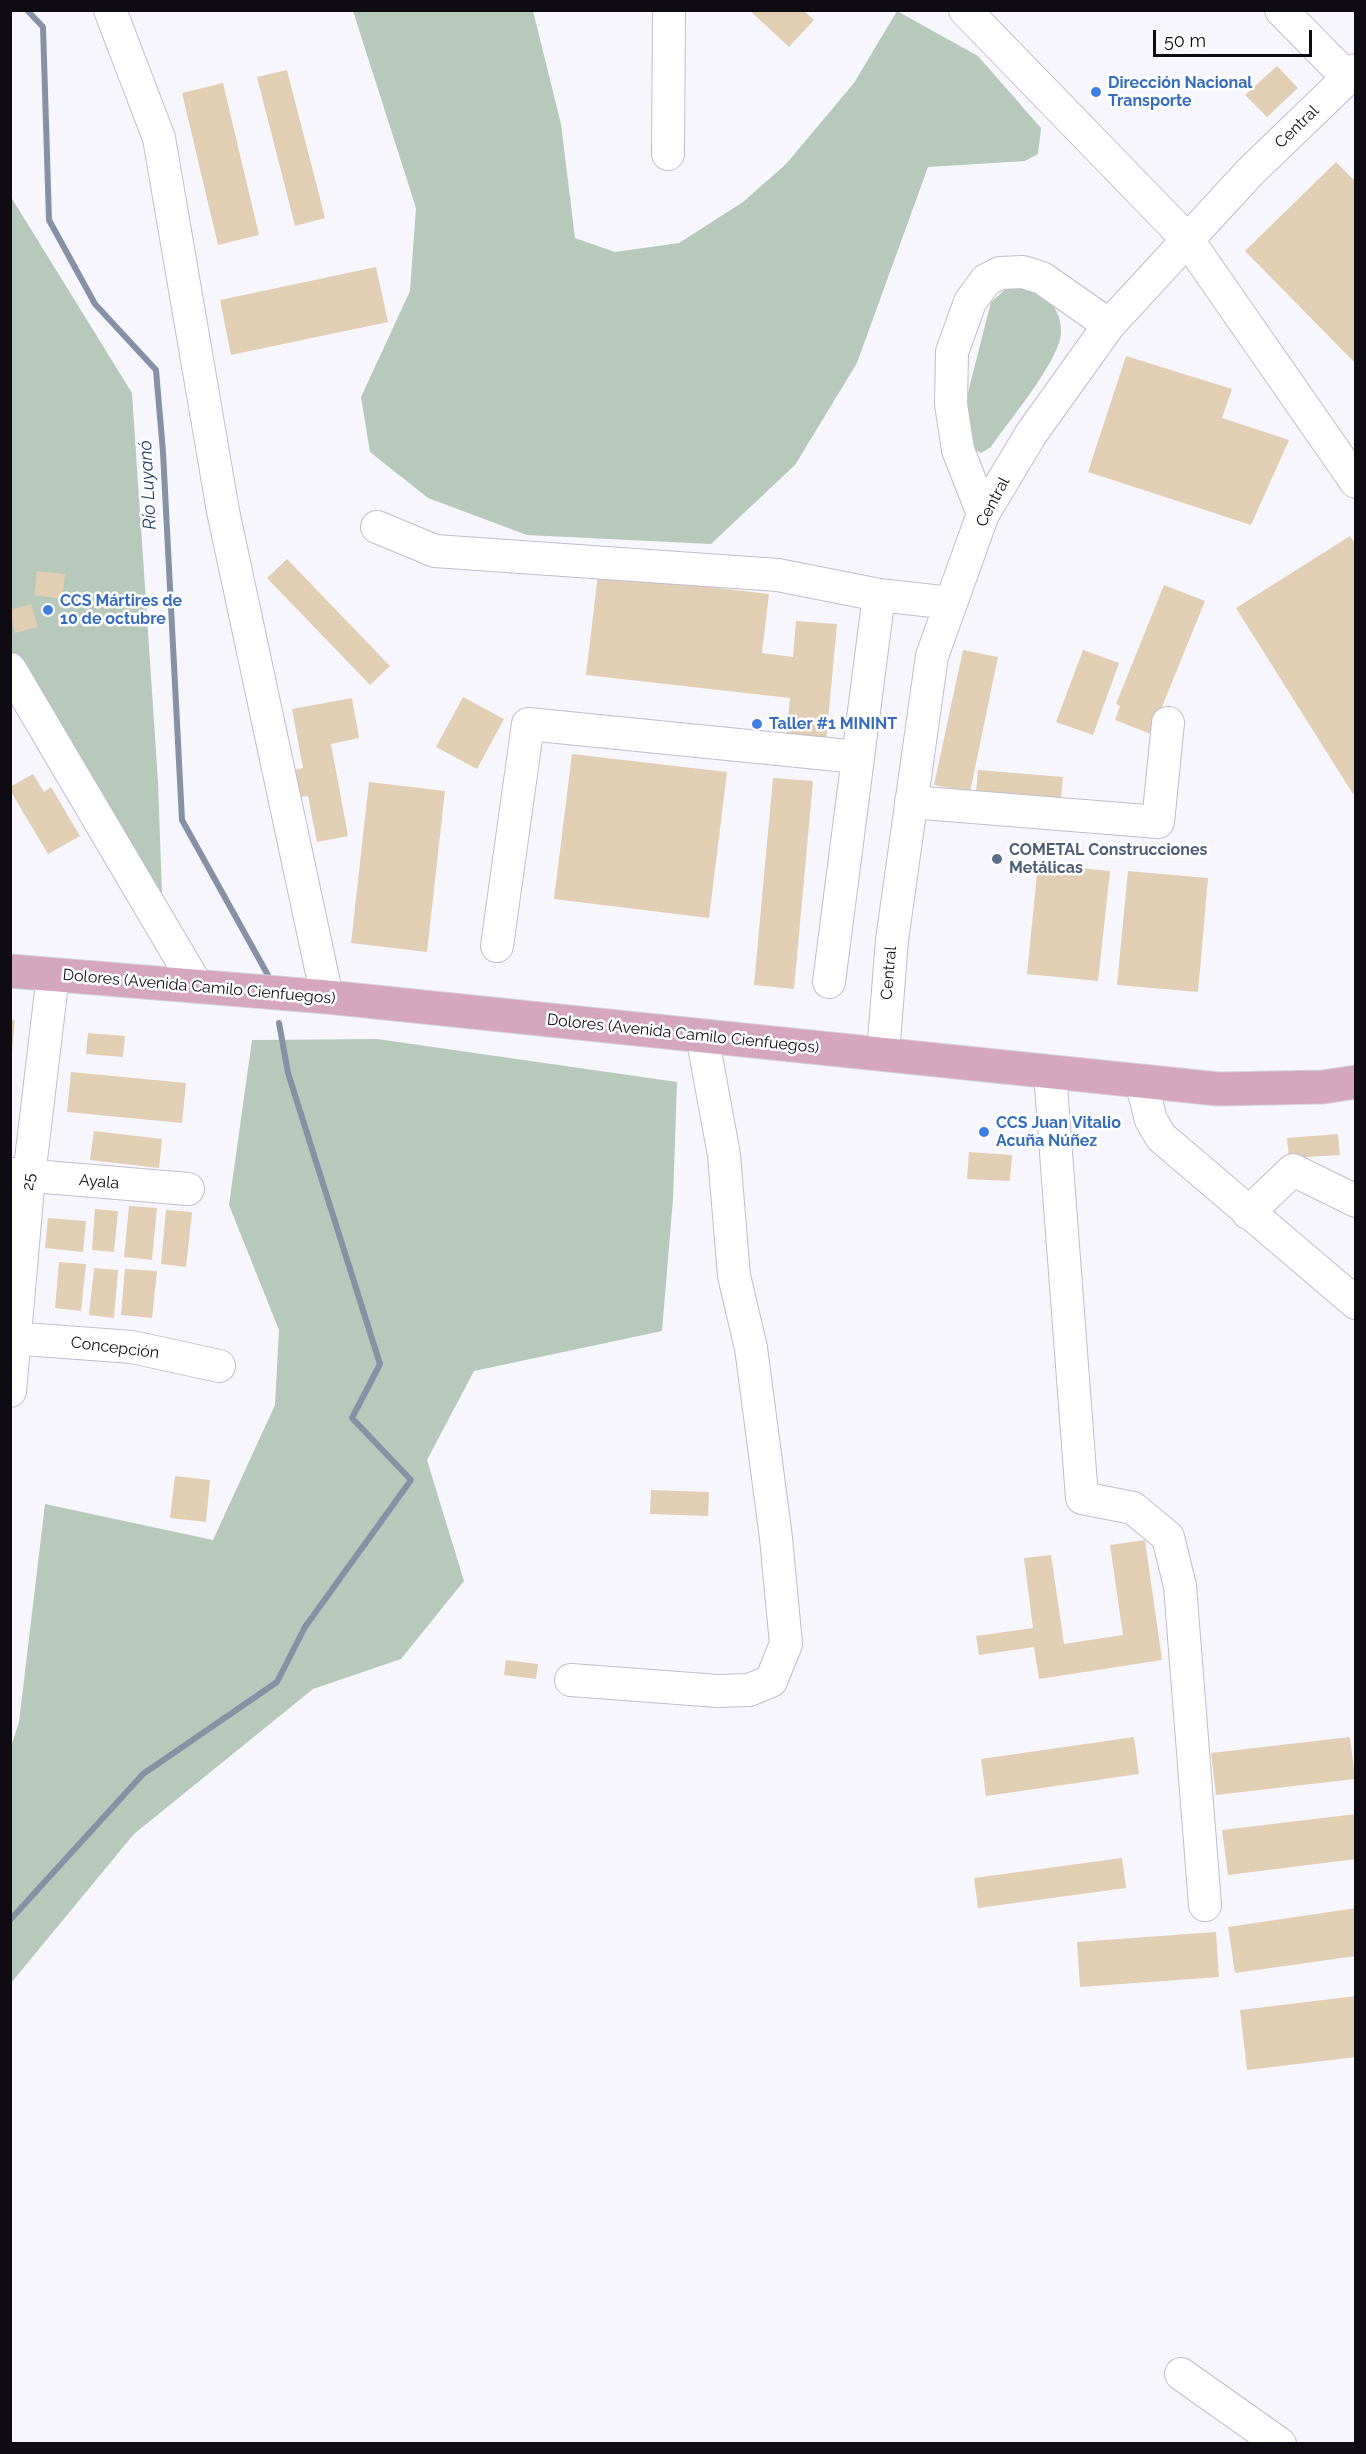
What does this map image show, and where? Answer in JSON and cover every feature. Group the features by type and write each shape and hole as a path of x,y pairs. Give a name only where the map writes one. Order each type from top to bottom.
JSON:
{"main road":[{"name":"Dolores (Avenida Camilo Cienfuegos)","path":"10,970 327,997 1218,1089 1323,1087 1356,1082"}],"street":[{"path":"110,10 159,138 223,511 327,997"},
{"path":"668,154 669,10"},
{"path":"965,10 1187,239 1356,482"},
{"path":"1281,10 1352,74"},
{"name":"Central","path":"883,1054 892,940 932,656 983,514 1031,434 1109,325 1251,171 1352,74"},
{"path":"983,514 958,450 951,404 952,352 970,302 986,280 1000,273 1023,272 1042,278 1109,325"},
{"path":"377,527 435,551 778,575 879,595 951,603"},
{"path":"829,982 879,595"},
{"path":"10,669 197,987"},
{"path":"911,802 1158,822 1168,723"},
{"path":"497,946 528,724 858,757"},
{"name":"25","path":"10,1391 20,1175 53,975"},
{"path":"571,1680 718,1691 749,1690 771,1681 786,1644 776,1538 751,1348 734,1276 724,1155 702,1035"},
{"path":"1050,1073 1082,1498 1133,1508 1168,1537 1180,1586 1205,1905"},
{"path":"1141,1081 1151,1120 1161,1137 1356,1303"},
{"path":"1248,1213 1293,1170 1356,1201"},
{"name":"Ayala","path":"20,1175 188,1189"},
{"name":"Concepción","path":"13,1338 132,1347 219,1366"},
{"path":"1181,2374 1280,2444"}],"green space":[{"path":"353,11 533,11 561,124 575,238 615,252 679,243 743,202 786,164 854,83 897,11 978,56 1041,128 1038,154 1025,161 928,167 857,363 795,465 711,544 527,535 428,498 370,452 361,397 410,291 416,208"},
{"path":"11,197 132,393 158,782 164,949 11,700"},
{"path":"1021,284 1039,287 1054,308 1061,325 1059,344 1032,390 991,447 981,453 971,448 963,412 991,302 1006,289"},
{"path":"377,1039 677,1082 673,1199 662,1331 474,1371 427,1460 464,1581 401,1659 313,1689 134,1834 11,1983 11,1747 19,1722 45,1504 213,1540 275,1405 279,1330 229,1205 252,1040"}],"building":[{"path":"749,10 803,10 814,20 789,47"},
{"path":"1277,66 1298,88 1267,117 1245,95"},
{"path":"287,70 325,218 295,226 257,77"},
{"path":"223,83 259,235 218,245 182,93"},
{"path":"1336,162 1356,182 1356,364 1245,251"},
{"path":"376,267 388,322 231,355 220,300"},
{"path":"1126,356 1232,389 1222,418 1289,440 1251,525 1088,472"},
{"path":"1350,536 1356,545 1356,792 1353,794 1236,608"},
{"path":"287,559 390,666 370,685 267,578"},
{"path":"37,571 65,574 62,599 34,595"},
{"path":"598,574 769,594 762,653 793,657 796,621 837,624 826,742 786,739 790,698 586,675"},
{"path":"1164,585 1205,601 1151,734 1115,720 1120,706 1116,704"},
{"path":"31,604 38,627 15,633 10,610"},
{"path":"963,650 998,657 970,792 934,785"},
{"path":"1083,650 1119,663 1093,735 1056,722"},
{"path":"463,697 504,719 477,769 436,747"},
{"path":"352,698 359,738 331,744 348,836 317,842 308,796 299,797 294,770 303,768 292,709"},
{"path":"572,754 727,772 709,918 554,899"},
{"path":"978,770 1063,777 1061,798 976,791"},
{"path":"33,774 44,792 51,787 80,836 48,854 10,790 10,787"},
{"path":"773,778 813,781 794,989 754,985"},
{"path":"369,782 445,791 427,952 351,943"},
{"path":"1038,864 1110,871 1098,981 1027,974"},
{"path":"1128,871 1208,878 1198,992 1117,985"},
{"path":"10,1020 15,1020 12,1052 10,1051"},
{"path":"88,1033 125,1036 123,1057 86,1054"},
{"path":"71,1072 186,1083 182,1123 67,1112"},
{"path":"94,1131 162,1139 159,1168 90,1160"},
{"path":"1338,1134 1340,1155 1289,1158 1287,1138"},
{"path":"969,1152 1012,1155 1010,1181 967,1179"},
{"path":"129,1206 157,1208 152,1260 124,1257"},
{"path":"95,1209 118,1211 114,1252 92,1250"},
{"path":"166,1210 192,1212 186,1267 161,1264"},
{"path":"48,1218 86,1221 83,1252 45,1248"},
{"path":"59,1262 86,1264 81,1311 55,1308"},
{"path":"94,1268 118,1270 114,1318 89,1315"},
{"path":"125,1269 157,1271 152,1318 121,1315"},
{"path":"175,1476 210,1480 206,1522 170,1518"},
{"path":"651,1490 709,1492 708,1516 650,1514"},
{"path":"1145,1540 1162,1660 1039,1679 1034,1647 979,1655 976,1636 1033,1628 1024,1558 1051,1555 1064,1644 1123,1635 1110,1545"},
{"path":"506,1660 538,1664 536,1679 504,1675"},
{"path":"1134,1737 1139,1774 986,1796 981,1759"},
{"path":"1350,1737 1355,1779 1216,1795 1211,1753"},
{"path":"1356,1814 1356,1859 1228,1875 1222,1830"},
{"path":"1122,1858 1126,1888 978,1908 974,1878"},
{"path":"1356,1908 1356,1956 1235,1973 1228,1927"},
{"path":"1216,1932 1219,1977 1080,1987 1077,1942"},
{"path":"1356,1996 1356,2057 1247,2070 1240,2010"}],"waterway":[{"name":"Río Luyanó","path":"27,10 43,27 49,220 95,304 156,370 163,452 182,820 269,977"},
{"path":"10,1920 143,1774 277,1682 305,1627 411,1480 352,1418 380,1364 288,1073 279,1023"}],"place":[{"name":"Dirección Nacional Transporte","path":"1096,92"},
{"name":"CCS Mártires de 10 de octubre","path":"48,610"},
{"name":"Taller #1 MININT","path":"757,724"},
{"name":"COMETAL Construcciones Metálicas","path":"997,859"},
{"name":"CCS Juan Vitalio Acuña Núñez","path":"984,1132"}]}
